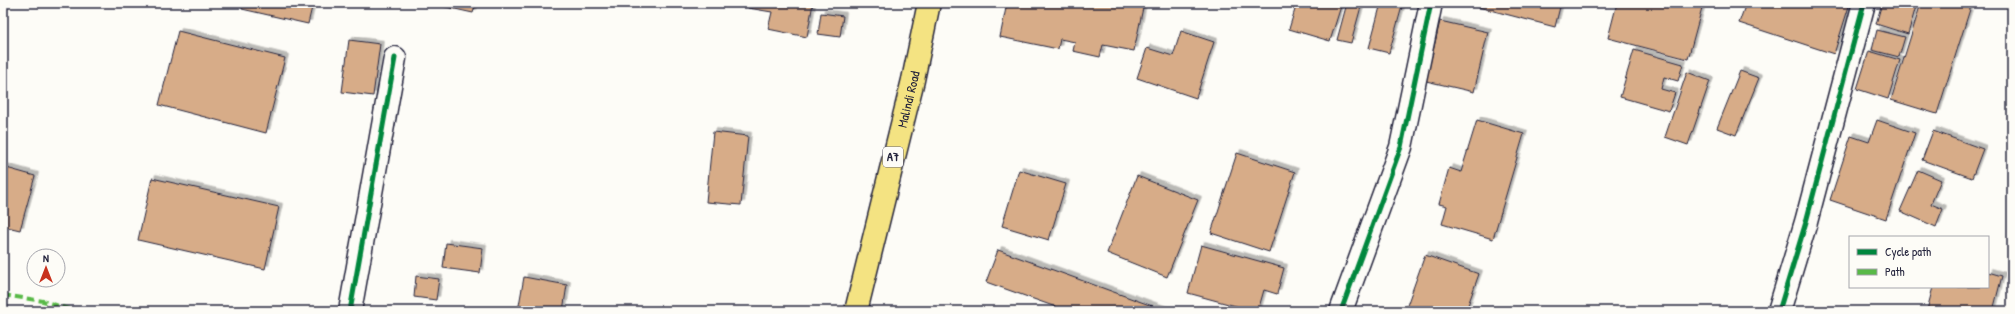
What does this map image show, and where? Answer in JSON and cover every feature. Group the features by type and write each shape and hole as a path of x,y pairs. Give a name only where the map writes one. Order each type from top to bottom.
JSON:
{"highway":[{"name":"Malindi Road","path":"856,311 913,80 929,3"}],"street":[{"path":"1341,311 1401,147 1431,3"},
{"path":"1779,311 1806,222 1864,3"},
{"path":"350,311 395,58"}],"building":[{"path":"243,3 313,3 308,24 242,9"},
{"path":"428,3 476,3 473,13"},
{"path":"749,3 813,3 807,37 768,29 772,12 748,8"},
{"path":"1007,3 1144,3 1134,51 1103,45 1100,57 1073,51 1075,42 1060,39 1058,49 1000,37"},
{"path":"1297,3 1342,3 1330,41 1289,29"},
{"path":"1347,3 1362,3 1351,43 1337,40"},
{"path":"1381,3 1403,3 1389,53 1369,48"},
{"path":"1463,3 1561,3 1555,27"},
{"path":"1617,3 1703,4 1688,59 1608,38"},
{"path":"1746,3 1850,3 1834,54 1739,23"},
{"path":"1882,3 1917,3 1908,34 1876,24"},
{"path":"1921,3 1972,3 1937,114 1891,100"},
{"path":"821,13 843,16 840,37 818,34"},
{"path":"1440,21 1488,32 1474,92 1426,81"},
{"path":"1877,30 1905,37 1899,57 1872,50"},
{"path":"178,31 285,58 266,133 159,105"},
{"path":"1181,31 1214,42 1196,98 1137,78 1147,48 1173,56"},
{"path":"349,40 380,44 373,96 342,92"},
{"path":"1634,50 1683,64 1678,81 1664,77 1661,89 1675,93 1669,111 1620,97"},
{"path":"1869,51 1900,60 1888,99 1857,89"},
{"path":"1740,71 1759,78 1736,135 1717,128"},
{"path":"1687,72 1710,81 1688,145 1665,137"},
{"path":"1477,120 1524,134 1493,239 1442,224 1447,206 1439,204 1449,168 1461,172"},
{"path":"1877,120 1915,133 1886,219 1830,200 1851,136 1869,142"},
{"path":"1933,131 1983,149 1972,178 1922,160"},
{"path":"713,132 748,136 741,205 706,202"},
{"path":"1237,153 1295,172 1269,252 1211,233"},
{"path":"3,167 35,176 20,230 3,226"},
{"path":"1019,170 1066,184 1049,240 1002,226"},
{"path":"1918,170 1941,180 1931,204 1943,209 1936,227 1900,211"},
{"path":"1137,176 1198,200 1167,277 1107,253"},
{"path":"152,178 279,207 265,269 138,240"},
{"path":"446,243 483,248 480,273 443,268"},
{"path":"1201,245 1284,268 1277,294 1264,290 1258,311 1254,311 1188,293"},
{"path":"998,250 1166,311 1067,311 986,282"},
{"path":"1425,255 1479,274 1466,311 1405,311"},
{"path":"1989,272 2002,276 1993,311 1927,310 1933,288 1989,288"},
{"path":"416,276 439,279 436,300 414,297"},
{"path":"524,277 567,285 563,311 518,311"}],"marked path":[{"path":"3,295 43,301 75,311"}],"cycle path":[{"path":"1341,311 1401,147 1431,3"},
{"path":"1779,311 1806,222 1864,3"},
{"path":"350,311 395,58"}]}
